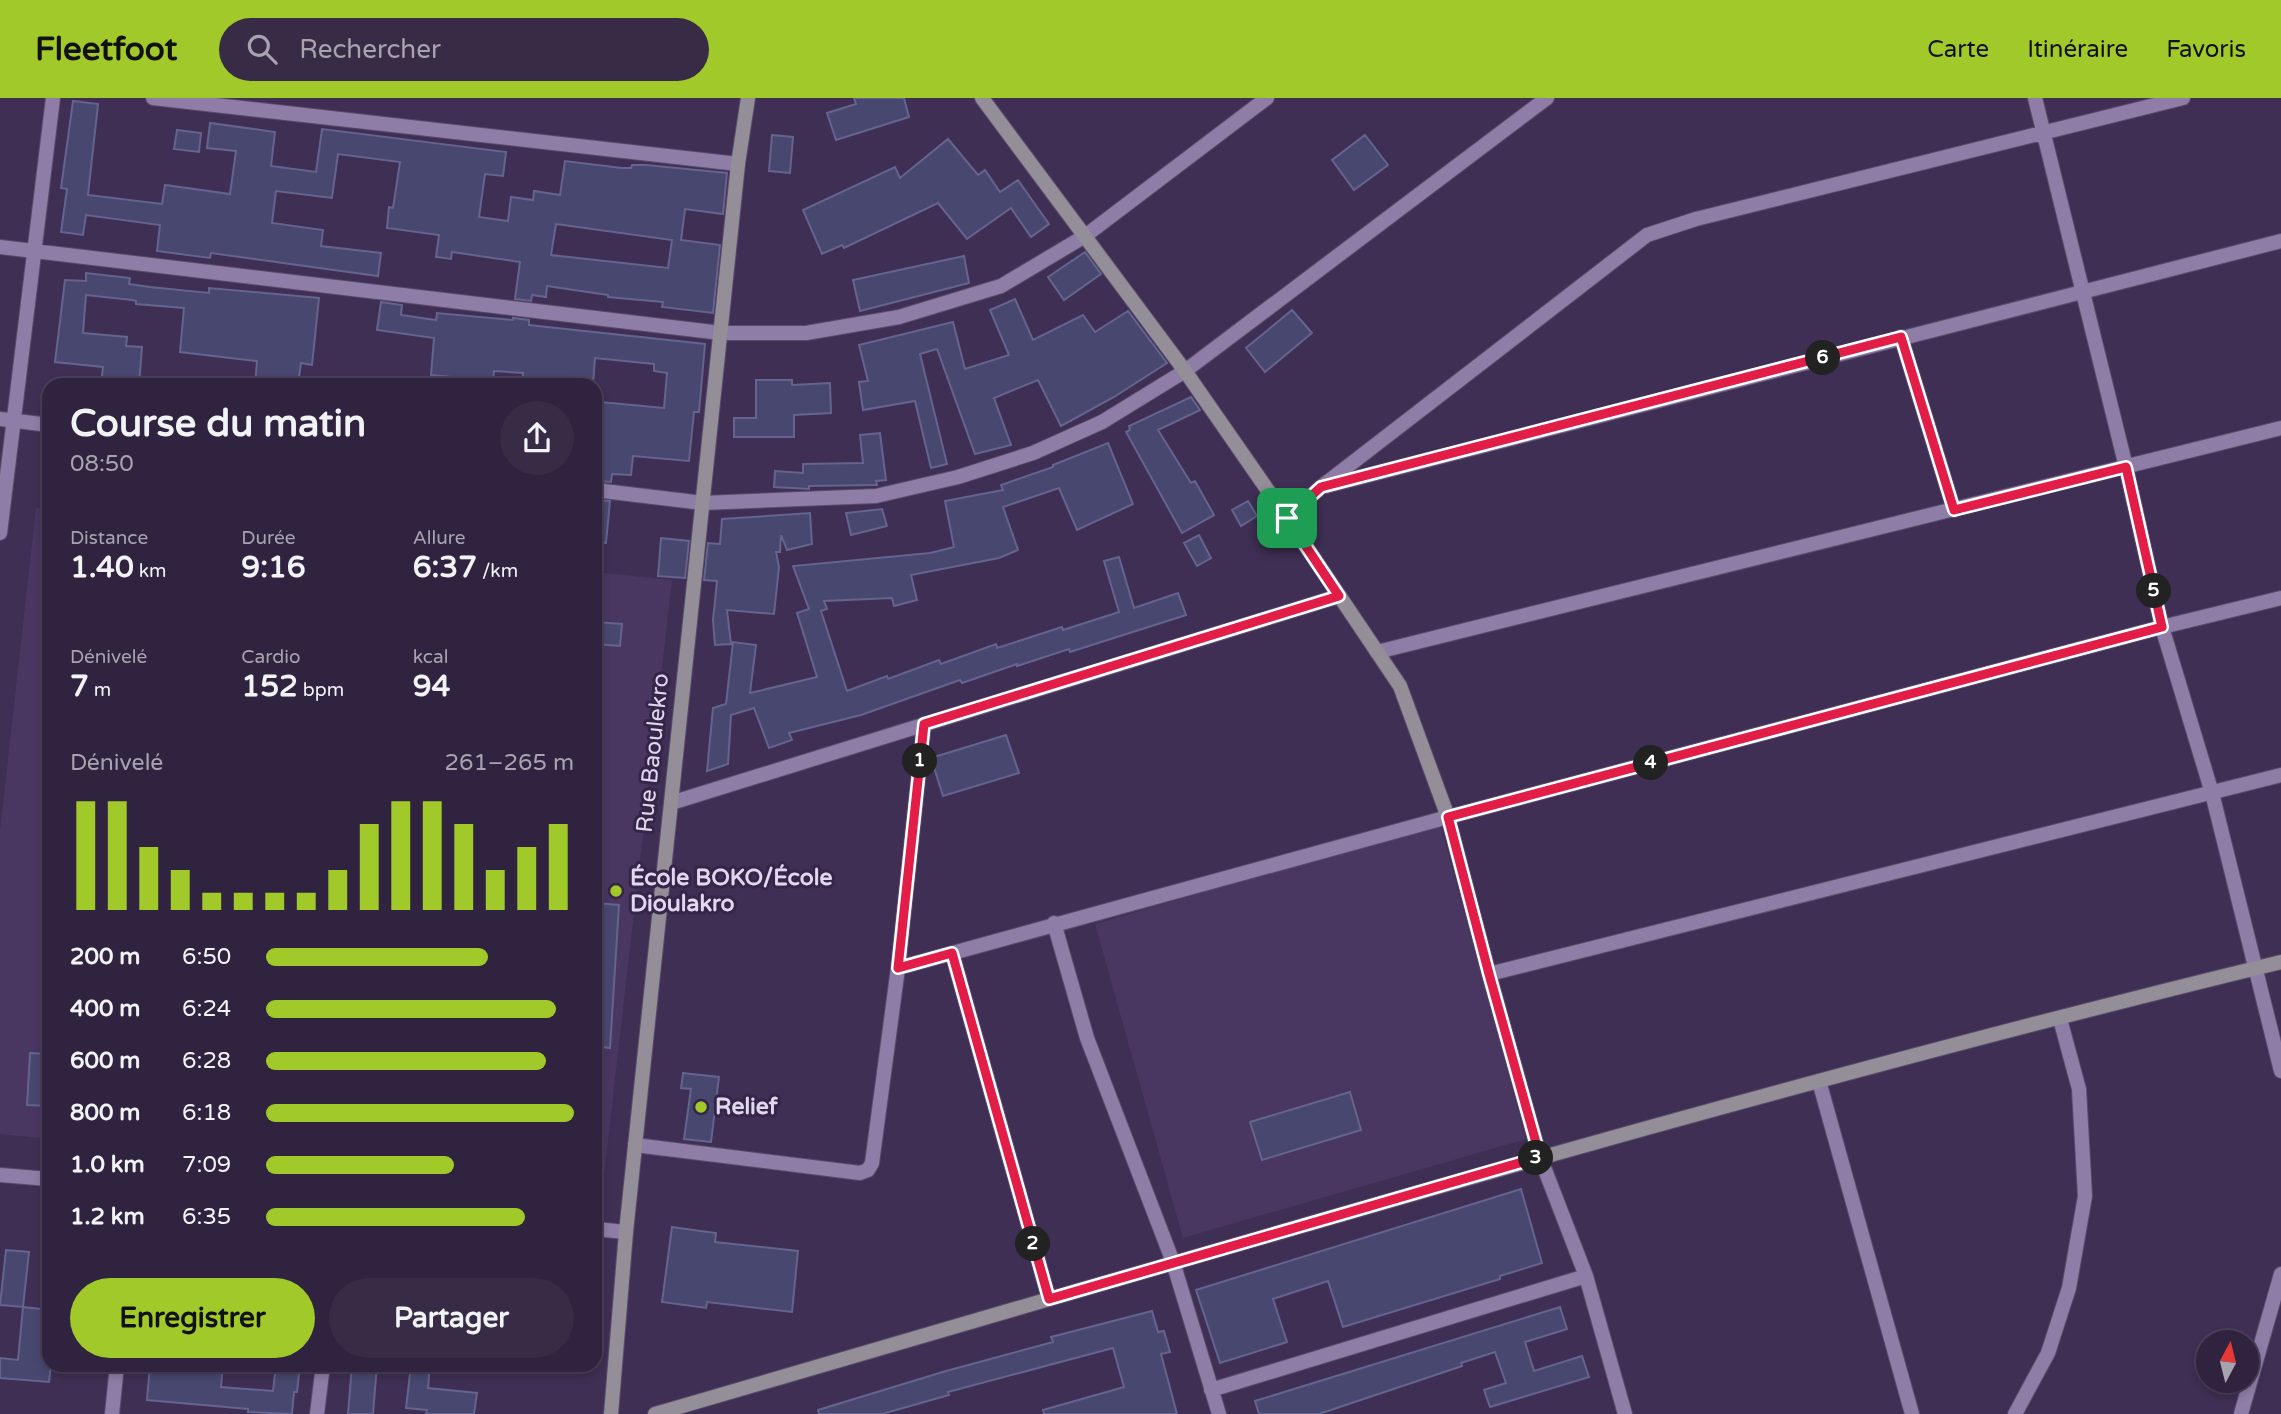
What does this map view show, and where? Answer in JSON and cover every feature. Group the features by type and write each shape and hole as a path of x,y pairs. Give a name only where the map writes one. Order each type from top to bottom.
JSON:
{"street":[{"path":"0,532 7,420 35,251 54,98"},
{"path":"153,98 738,164"},
{"name":"Rue Baoulekro","path":"611,1414 635,1145 738,164 748,98"},
{"path":"0,247 721,333 806,332 899,317 1000,286 1085,236 1266,98"},
{"path":"602,491 703,503 876,496 958,477 1034,453 1102,422 1185,371 1547,98"},
{"path":"2035,98 2126,467 2162,627 2212,793 2281,1071"},
{"path":"1287,518 1321,487 1647,235 1696,219 2183,98"},
{"path":"988,100 1185,371 1400,687 1448,817 1540,1157 1586,1276 1625,1414"},
{"path":"1321,487 2281,241"},
{"path":"1901,337 1954,510"},
{"path":"7,420 42,424"},
{"path":"1377,652 2281,428"},
{"path":"671,803 1339,596"},
{"path":"898,968 1448,817 2162,627 2281,598"},
{"path":"635,1145 860,1173 868,1170 872,1163 898,968 924,724"},
{"path":"1489,974 2281,775"},
{"path":"1054,923 1087,1038 1173,1262 1219,1414"},
{"path":"952,953 1049,1299"},
{"path":"655,1414 1540,1157 1819,1081 2281,962"},
{"path":"2015,1414 2048,1353 2069,1288 2085,1196 2079,1089 2060,1019"},
{"path":"1819,1081 1912,1414"},
{"path":"0,1175 42,1178"},
{"path":"602,1230 626,1232"},
{"path":"2241,1414 2281,1274"},
{"path":"1211,1390 1586,1276"},
{"path":"112,1414 116,1372"},
{"path":"317,1414 322,1372"}],"shaded area":[{"path":"36,508 42,509 42,1138 0,1134 0,830"},
{"name":"École BOKO/École Dioulakro","path":"602,573 672,580 602,1193"},
{"path":"1440,823 1526,1139 1183,1238 1095,924"}],"building":[{"path":"854,98 904,98 909,117 836,140 827,113 856,104"},
{"path":"73,101 98,104 88,195 162,204 165,185 230,194 236,151 207,148 210,123 275,132 271,166 316,172 322,129 506,152 503,176 485,174 479,217 508,221 511,197 533,200 534,191 560,195 565,161 622,168 646,165 727,173 723,214 685,209 681,240 720,245 713,313 662,307 663,302 608,297 547,286 546,297 532,295 531,301 515,299 520,262 452,252 451,259 436,257 439,235 387,228 400,162 338,154 332,198 276,191 272,223 323,230 321,246 381,253 378,276 211,253 210,258 157,251 160,225 86,215 83,235 61,232 67,189 61,188","holes":["556,224 672,240 668,268 551,255"]},
{"path":"177,130 201,133 199,152 174,149"},
{"path":"772,135 793,137 790,173 769,171"},
{"path":"1365,135 1388,165 1354,190 1332,160"},
{"path":"948,139 978,175 985,170 1000,192 1018,180 1049,224 1031,237 1011,208 967,239 938,203 844,248 842,245 822,254 803,210 895,167 900,178"},
{"path":"1085,252 1101,274 1064,300 1048,277"},
{"path":"964,256 969,283 860,311 853,280"},
{"path":"86,273 130,278 129,284 150,287 209,293 209,288 319,298 312,365 301,363 299,378 256,378 257,361 180,352 184,308 136,304 136,301 132,300 86,295 83,333 127,337 126,346 142,347 140,378 102,378 103,367 55,362 65,280 86,281"},
{"path":"1015,299 1033,340 1083,315 1095,332 1128,311 1167,363 1114,397 1061,426 1038,380 994,398 1011,445 975,454 937,349 920,354 947,464 931,468 915,401 863,410 859,382 868,381 859,345 953,322 965,369 1009,355 990,310"},
{"path":"381,302 402,305 401,315 436,320 437,313 513,318 529,320 529,325 705,344 699,412 694,412 689,461 633,456 631,475 612,474 611,482 602,481 602,402 664,408 667,373 654,371 654,364 595,358 594,378 523,378 523,373 494,371 493,378 431,375 434,338 377,330"},
{"path":"1292,310 1312,333 1265,372 1246,348"},
{"path":"756,380 792,380 792,385 830,383 831,413 794,415 794,437 734,437 734,418 756,418"},
{"path":"1191,397 1200,410 1158,430 1191,483 1195,481 1214,515 1182,533 1126,432 1130,430 1129,426"},
{"path":"880,433 886,480 876,481 877,485 809,486 809,489 774,487 775,471 803,473 803,464 863,463 860,435"},
{"path":"1108,443 1133,504 1077,530 1059,488 1003,507 1018,550 999,558 911,575 917,600 894,606 892,598 824,601 827,609 821,611 847,691 939,660 941,664 996,644 997,648 1119,612 1104,561 1119,557 1134,608 1178,593 1186,615 1070,652 1069,649 962,683 960,680 861,715 789,733 792,740 769,748 754,708 731,715 728,764 707,771 713,708 726,704 733,642 756,645 750,693 817,677 797,613 809,609 793,566 930,553 954,547 945,501 1003,490 1001,485 1053,467"},
{"path":"602,500 610,501 606,543 602,543"},
{"path":"1248,501 1257,516 1241,526 1232,510"},
{"path":"882,509 887,526 851,535 846,513"},
{"path":"810,513 812,544 787,550 781,535 780,552 776,552 779,567 774,614 727,610 731,644 715,645 713,620 717,581 704,580 708,543 720,544 722,519"},
{"path":"1199,535 1211,558 1197,566 1184,543"},
{"path":"661,538 689,541 685,578 658,576"},
{"path":"602,623 622,624 620,646 602,645"},
{"path":"1006,735 1019,773 943,796 931,758"},
{"path":"602,904 619,905 610,1048 602,1047"},
{"path":"30,1053 42,1054 42,1106 27,1105"},
{"path":"683,1073 719,1077 711,1142 684,1139 691,1089 681,1088"},
{"path":"1350,1092 1361,1130 1262,1160 1250,1122"},
{"path":"1521,1189 1542,1263 1500,1276 1500,1279 1343,1327 1328,1281 1273,1299 1287,1342 1220,1363 1196,1290"},
{"path":"672,1227 716,1233 715,1242 798,1251 792,1312 707,1302 706,1308 662,1302"},
{"path":"6,1250 29,1252 23,1307 0,1305"},
{"path":"23,1307 42,1309 42,1372 50,1372 49,1382 0,1378 0,1358 18,1360"},
{"path":"1560,1307 1567,1329 1525,1342 1534,1371 1582,1356 1589,1377 1490,1407 1484,1390 1506,1383 1495,1352 1461,1363 1462,1366 1319,1414 1259,1414 1255,1401"},
{"path":"1152,1311 1158,1332 1164,1331 1170,1352 1161,1354 1177,1414 1044,1414 1043,1410 1124,1387 1113,1348 948,1392 949,1395 882,1414 819,1414 818,1410 1053,1342 1051,1337"},
{"path":"149,1372 222,1372 221,1387 273,1391 275,1372 299,1372 292,1414 248,1412 248,1409 147,1400"},
{"path":"351,1372 376,1372 373,1414 348,1414"},
{"path":"410,1372 429,1372 428,1388 477,1393 474,1414 426,1414 427,1410 406,1408"}],"place":[{"name":"École BOKO/École Dioulakro","path":"616,891"},
{"name":"Relief","path":"701,1107"}],"route":[{"path":"1901,337 1954,510 2126,467 2162,627 1448,817 1540,1157 1049,1299 952,953 898,968 924,724 1339,596 1287,518 1321,487 1901,337"}]}
